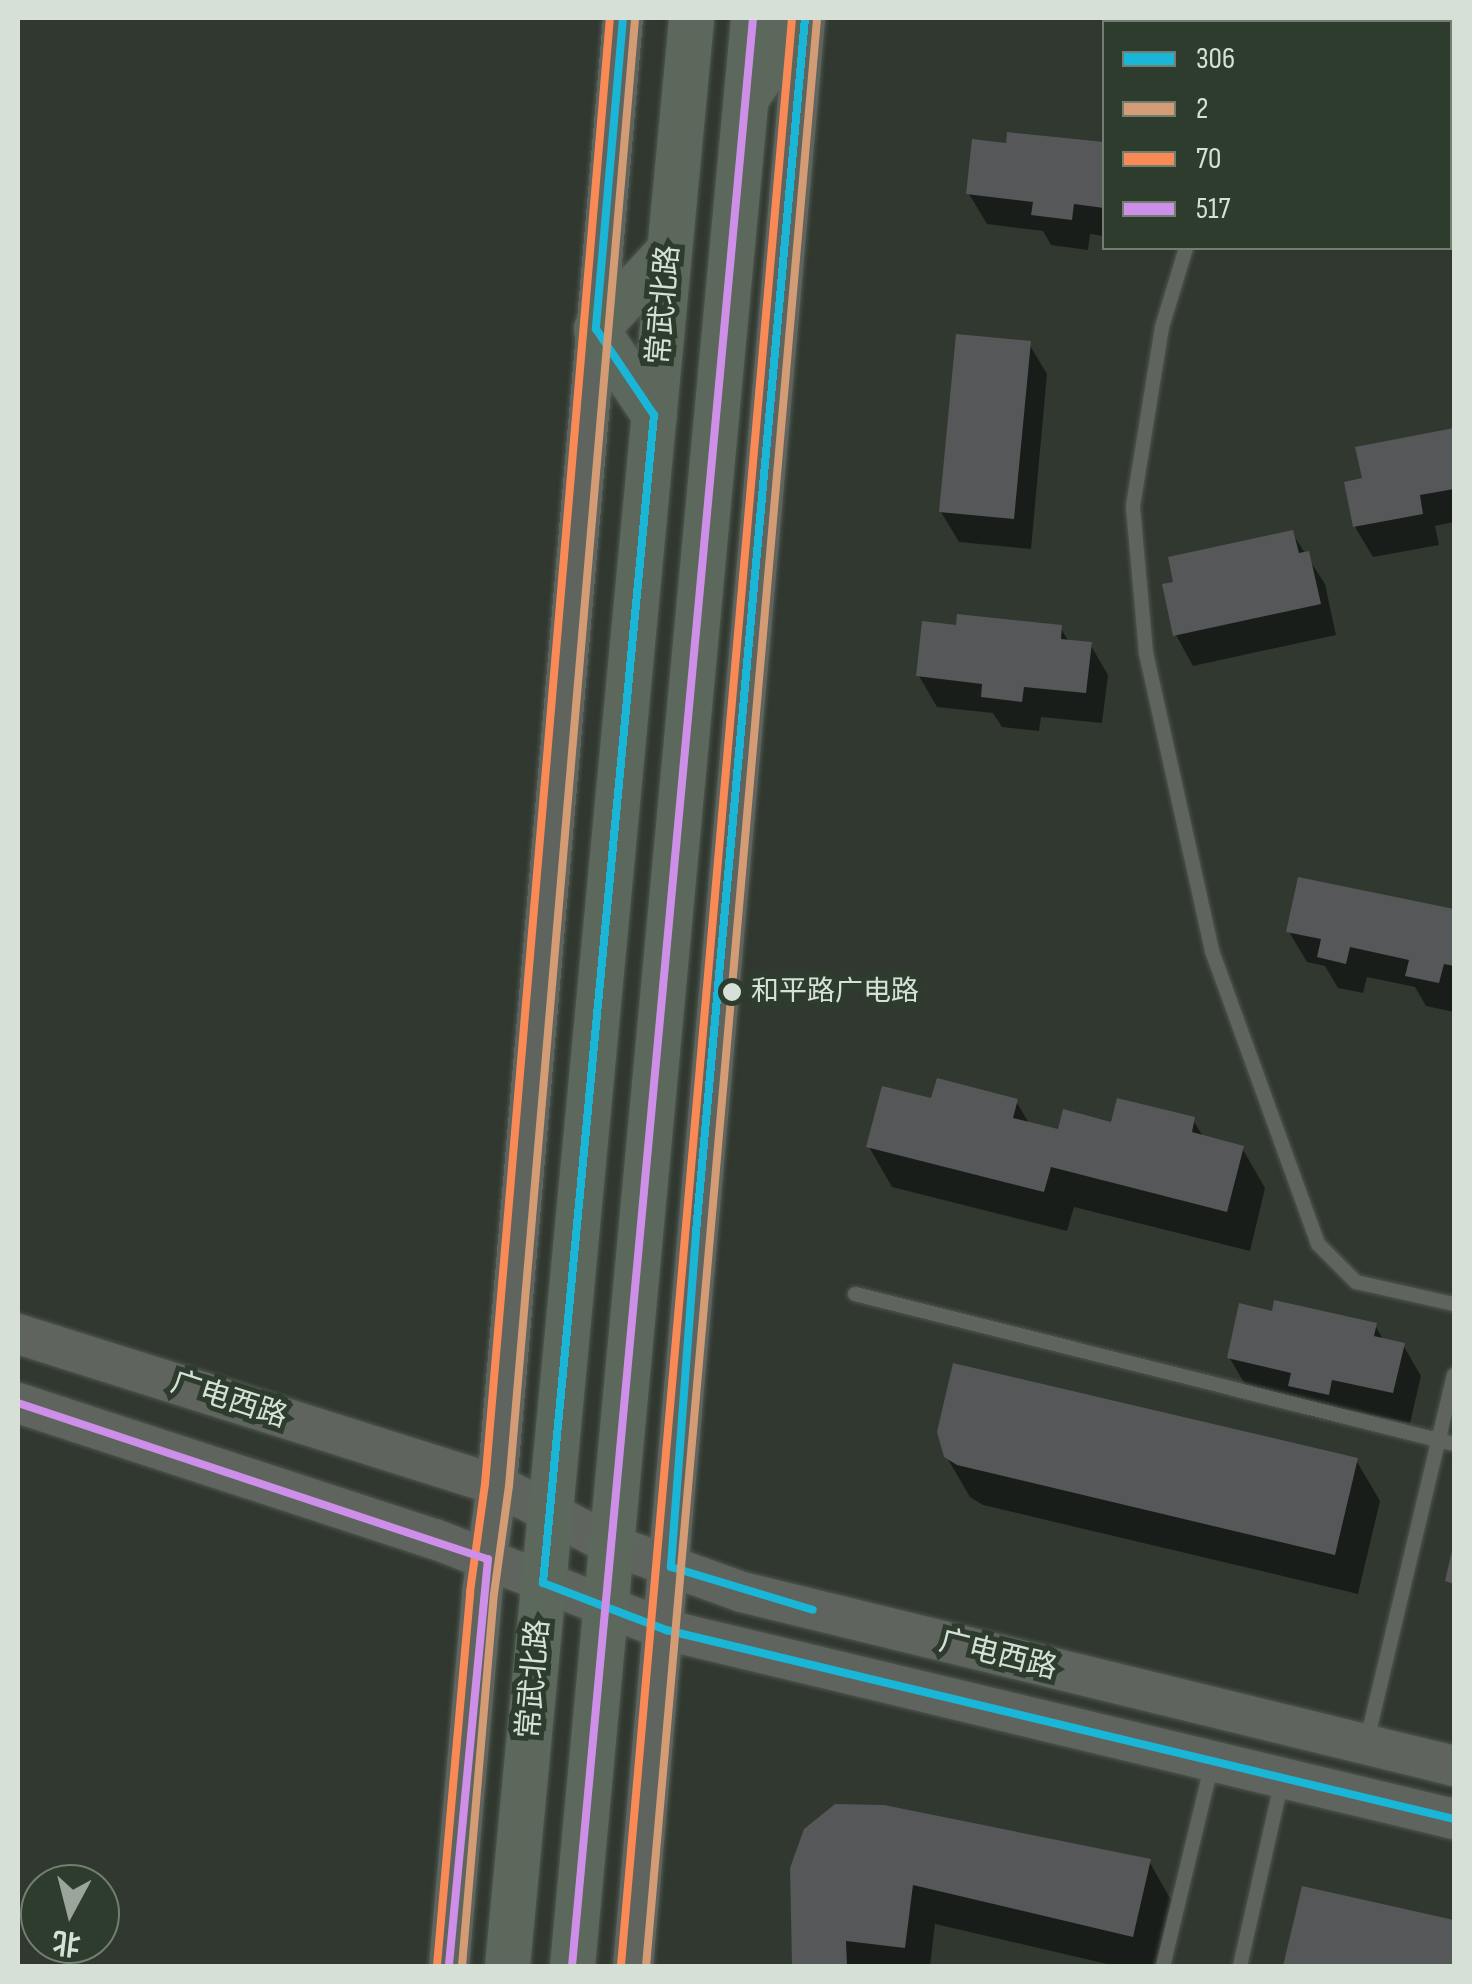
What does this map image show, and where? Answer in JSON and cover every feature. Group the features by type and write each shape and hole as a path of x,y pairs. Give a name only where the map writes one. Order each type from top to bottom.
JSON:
{"main road":[{"name":"常武北路","path":"507,1966 690,18"},
{"name":"常武北路","path":"572,1966 753,18"},
{"path":"746,98 802,18"},
{"path":"654,415 596,329 669,250"}],"street":[{"path":"449,1966 498,1485 623,18"},
{"path":"633,1966 666,1630 696,1232 802,18"},
{"name":"广电西路","path":"18,1334 498,1485 551,1517 612,1545 742,1592 1454,1766"},
{"name":"广电西路","path":"18,1403 488,1559 666,1630 1454,1819"}],"lane":[{"path":"1185,250 1162,327 1133,508 1146,654 1212,951 1318,1244 1356,1282 1454,1304"},
{"path":"855,1294 1447,1442"},
{"path":"1366,1746 1447,1442 1454,1375"},
{"path":"1164,1966 1212,1762"},
{"path":"1240,1966 1282,1779"}],"building":[{"path":"1452,33 1454,33 1452,94"},
{"path":"1007,132 1102,142 1102,208 1074,204 1072,220 1031,215 1033,202 966,194 972,139 1006,143"},
{"path":"956,334 1031,341 1014,519 939,512"},
{"path":"1454,428 1454,489 1420,495 1423,514 1353,527 1344,482 1362,478 1355,447"},
{"path":"1293,530 1299,553 1309,551 1321,604 1173,636 1162,584 1173,582 1168,557"},
{"path":"957,614 1062,625 1061,639 1092,642 1086,693 1024,687 1022,702 981,697 982,684 916,676 922,621 956,625"},
{"path":"1298,877 1454,909 1454,966 1444,964 1439,983 1405,976 1409,960 1350,947 1346,964 1317,957 1321,939 1286,932"},
{"path":"937,1078 1018,1099 1013,1118 1058,1129 1063,1109 1111,1122 1117,1098 1195,1117 1192,1132 1244,1146 1227,1212 1051,1167 1044,1192 866,1147 882,1086 931,1098"},
{"path":"1274,1300 1377,1323 1374,1336 1405,1343 1393,1393 1332,1380 1329,1395 1288,1386 1291,1373 1227,1358 1239,1303 1272,1311"},
{"path":"953,1363 1358,1458 1335,1555 957,1465 944,1457 937,1432"},
{"path":"1454,1547 1454,1584 1445,1581"},
{"path":"835,1804 884,1805 1151,1859 1133,1937 913,1885 905,1948 846,1941 847,1966 792,1966 790,1868 804,1829"},
{"path":"1302,1886 1454,1920 1454,1966 1283,1966"}],"transit line":[{"name":"70","path":"437,1965 470,1592 485,1484 610,18"},
{"name":"306","path":"623,18 596,329 654,415 543,1583 666,1630 1454,1819"},
{"name":"517","path":"572,1966 753,18"},
{"name":"70","path":"621,1965 792,18"},
{"name":"306","path":"805,18 696,1233 671,1567 813,1610"},
{"name":"2","path":"462,1966 494,1594 509,1486 635,19"},
{"name":"2","path":"646,1966 817,19"},
{"name":"517","path":"18,1403 488,1559 449,1966"}],"place":[{"name":"和平路广电路","path":"732,992"}]}
